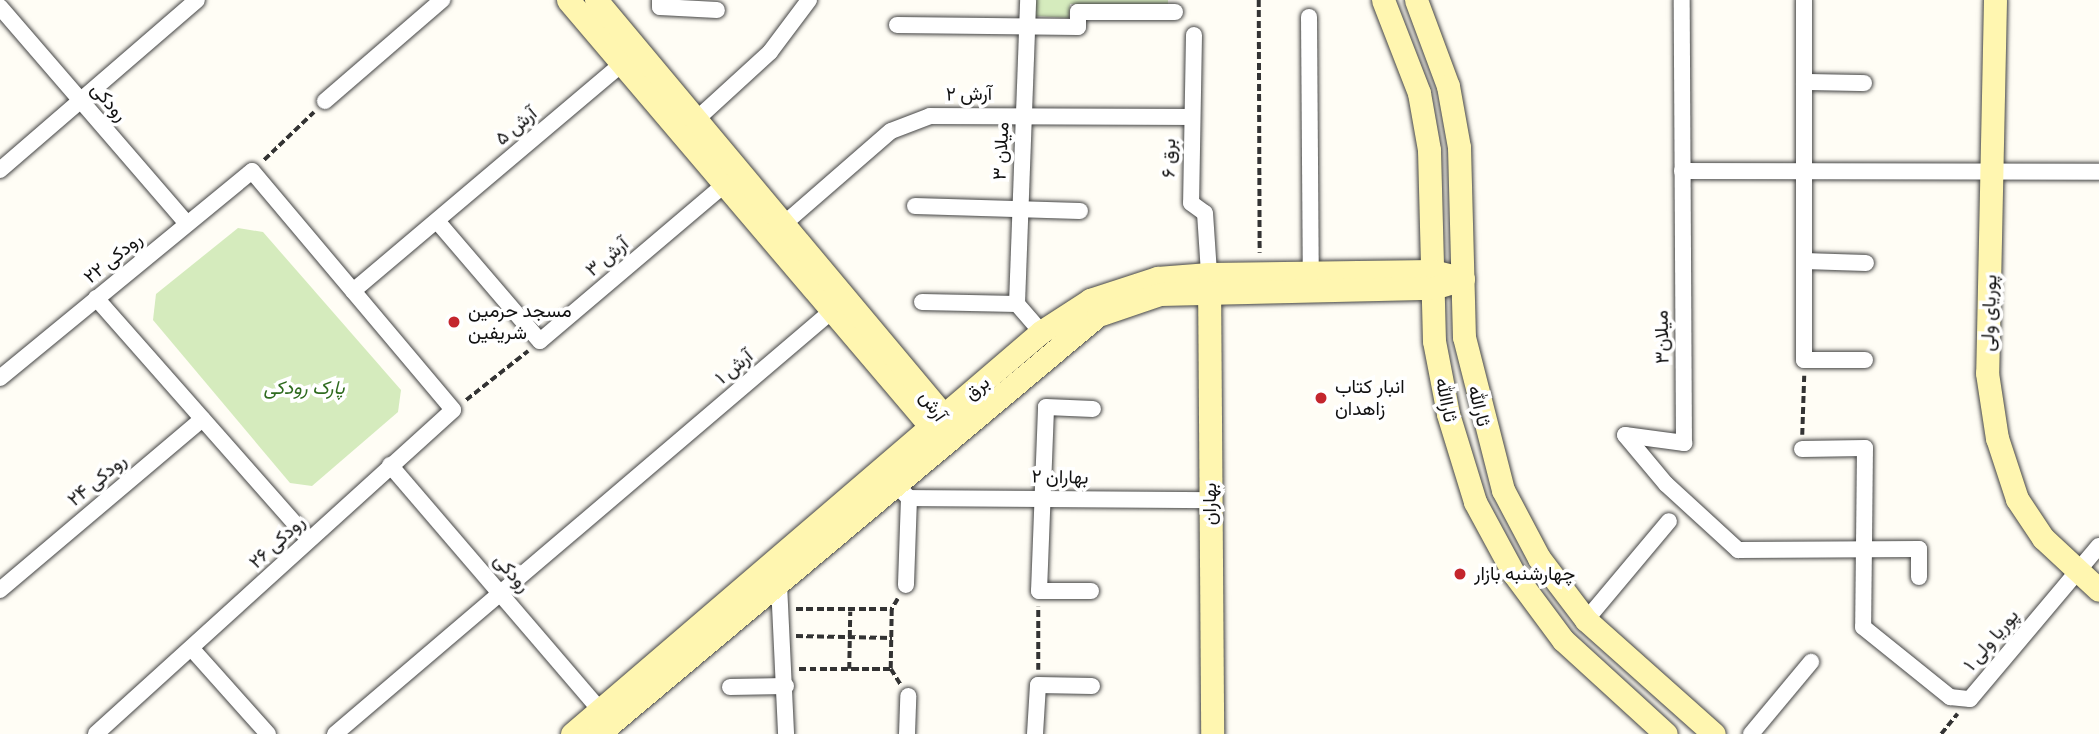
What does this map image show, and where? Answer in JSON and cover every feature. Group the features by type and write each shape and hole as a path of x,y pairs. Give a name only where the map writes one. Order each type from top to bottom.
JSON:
{"street":[{"path":"0,170 197,0"},
{"path":"325,101 442,0"},
{"name":"آرش","path":"568,0 622,64 691,125 726,183 778,229 834,309 941,426"},
{"name":"آرش","path":"596,0 691,125 941,426"},
{"path":"691,125 770,52 809,0"},
{"name":"میلان ۳","path":"1017,304 1028,0"},
{"name":"ثاراالله","path":"1383,0 1402,41 1423,116 1433,280 1448,415 1475,502 1514,574 1563,640 1666,734"},
{"name":"ثارالله","path":"1416,0 1448,86 1459,147 1464,337 1477,407 1503,490 1539,558 1586,620 1714,734"},
{"path":"1682,0 1682,172 2099,172"},
{"path":"1804,0 1804,360 1865,360"},
{"name":"پوریای ولی","path":"1995,0 1994,171 1987,373 1997,438 2017,499 2076,571 2099,590"},
{"path":"660,4 717,10"},
{"name":"رودکی","path":"0,7 187,224"},
{"path":"897,25 1078,27 1078,12 1175,12"},
{"path":"1309,17 1311,272"},
{"name":"برق ۶","path":"1194,35 1190,117 1191,203 1205,213 1209,282"},
{"name":"آرش ۵","path":"353,291 622,64"},
{"path":"1804,82 1864,83"},
{"name":"آرش ۲","path":"778,229 891,131 930,116 1190,117"},
{"path":"252,171 453,410"},
{"name":"رودکی ۲۲","path":"0,378 252,171"},
{"name":"میلان۳","path":"1682,172 1684,443 1625,435 1666,484 1738,550 1864,548"},
{"name":"آرش ۳","path":"540,341 726,183"},
{"path":"915,206 1080,211"},
{"path":"436,221 540,341"},
{"path":"1804,261 1866,263"},
{"name":"برق","path":"572,734 605,725 779,584 893,481 941,426 1098,315 1160,294 1260,273 1311,272 1433,280"},
{"path":"1433,280 1463,279"},
{"name":"برق","path":"605,725 941,426 1041,332 1122,286 1209,282 1433,280"},
{"name":"بهاران","path":"1209,282 1212,734"},
{"path":"96,298 309,540"},
{"path":"922,302 1017,304 1041,332"},
{"name":"آرش ۱","path":"335,734 834,309"},
{"path":"1091,591 1039,591 1046,407 1093,409"},
{"name":"رودکی ۲۶","path":"96,734 453,410"},
{"name":"رودکی ۲۴","path":"0,590 202,419"},
{"path":"1802,449 1865,448 1864,548 1919,549 1919,577"},
{"name":"رودکی","path":"390,465 502,594 605,725"},
{"path":"893,481 909,498 906,585"},
{"name":"بهاران ۲","path":"909,498 1210,500"},
{"path":"1586,620 1669,521"},
{"name":"پوریا ولی ۱","path":"1864,548 1863,627 1937,691 1970,699 2099,545"},
{"path":"779,584 786,635 786,734"},
{"path":"192,649 268,734"},
{"path":"1751,734 1811,662"},
{"path":"730,687 787,678"},
{"path":"1035,734 1038,685 1092,686"},
{"path":"907,734 908,696"}],"path":[{"path":"1259,0 1260,273"},
{"path":"252,171 325,101"},
{"path":"453,410 540,341"},
{"path":"1802,449 1804,360"},
{"path":"906,585 892,609 891,669 908,696"},
{"path":"1038,685 1039,591"},
{"path":"782,608 850,611 892,609"},
{"path":"849,669 850,611"},
{"path":"786,635 892,638"},
{"path":"787,678 849,669 891,669"},
{"path":"1941,734 1970,699"}],"green space":[{"path":"1035,0 1168,0 1168,7 1070,4 1069,18 1035,16"},
{"name":"پارک رودکی","path":"238,228 263,232 401,390 398,412 312,486 290,483 153,320 156,294"}],"place":[{"name":"مسجد حرمین شریفین","path":"454,322"},
{"name":"انبار کتاب زاهدان","path":"1321,398"},
{"name":"چهارشنبه بازار","path":"1460,574"}]}
